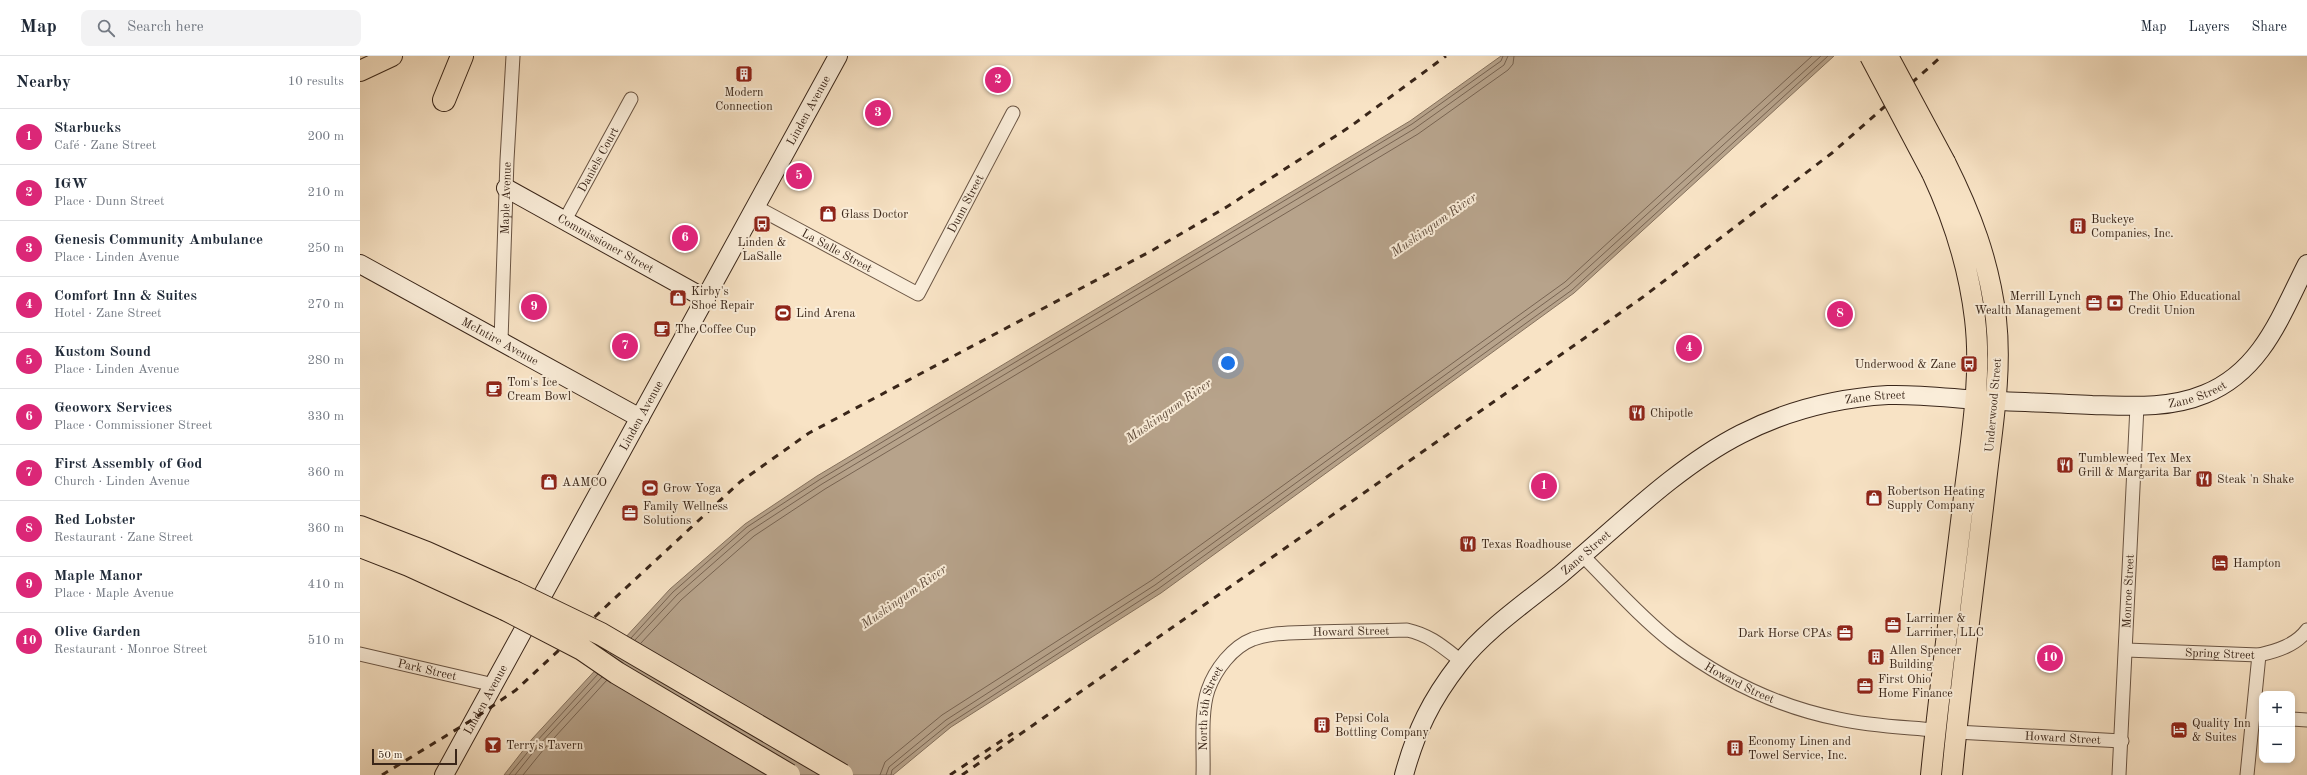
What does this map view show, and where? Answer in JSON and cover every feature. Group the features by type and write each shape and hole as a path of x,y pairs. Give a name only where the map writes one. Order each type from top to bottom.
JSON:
{"highway":[{"path":"444,100 462,56"},
{"path":"360,527 427,552 509,600 617,673 789,775"},
{"path":"360,546 601,634 842,775"}],"main road":[{"path":"360,71 392,56"},
{"name":"Linden Avenue","path":"444,775 838,56"},
{"name":"Underwood Street","path":"1870,56 1974,225 1991,289 1998,352 1995,400 1952,775"},
{"name":"Underwood Street","path":"1888,56 1938,167 1946,204 1968,275 1977,349 1975,399 1935,730 1931,775"},
{"name":"Commissioner Street","path":"506,188 706,299"},
{"name":"McIntire Avenue","path":"360,264 640,418"},
{"name":"Zane Street","path":"1404,775 1414,740 1421,724 1436,697 1461,661 1490,633 1690,467 1740,435 1765,423 1817,406 1852,399 1904,395 2137,406 2180,402 2206,394 2244,369 2268,340 2307,264"}],"street":[{"name":"Maple Avenue","path":"501,341 506,188 513,56"},
{"name":"Daniels Court","path":"565,220 631,99"},
{"name":"Dunn Street","path":"918,294 1013,113"},
{"name":"La Salle Street","path":"756,207 918,294"},
{"name":"Monroe Street","path":"2119,775 2122,741 2137,406"},
{"name":"Howard Street","path":"1583,556 1671,641 1707,667 1739,684 1775,700 1839,720 1882,726 1935,730"},
{"name":"Howard Street","path":"1236,650 1251,640 1271,634 1407,630 1422,633 1435,640 1461,661"},
{"name":"Spring Street","path":"2126,650 2258,655 2274,652 2292,644 2307,630"},
{"name":"North 5th Street","path":"1203,775 1204,722 1207,692 1214,676 1236,650"},
{"name":"Park Street","path":"360,654 494,685"},
{"path":"2247,775 2257,717 2258,655"},
{"path":"2295,719 2307,720"},
{"name":"Howard Street","path":"1956,732 2122,741"}],"water":[{"name":"Muskingum River","path":"1501,56 1834,56 1574,293 1161,593 951,727 893,775 504,775 532,739 670,589 745,524 817,476 1410,121"}],"railway":[{"path":"382,775 475,718 516,690 740,482 809,433 1153,250 1225,208 1351,126 1446,56"},
{"path":"962,775 1643,297 1832,153 1942,56"},
{"path":"950,775 1013,733"}],"place":[{"name":"Modern Connection","path":"744,74"},
{"name":"IGW","path":"998,80"},
{"name":"Genesis Community Ambulance","path":"878,113"},
{"name":"Kustom Sound","path":"799,176"},
{"name":"Glass Doctor","path":"828,214"},
{"name":"Linden & LaSalle","path":"762,224"},
{"name":"Buckeye Companies, Inc.","path":"2078,226"},
{"name":"Geoworx Services","path":"685,238"},
{"name":"Kirby's Shoe Repair","path":"678,298"},
{"name":"Merrill Lynch Wealth Management","path":"2094,303"},
{"name":"The Ohio Educational Credit Union","path":"2115,303"},
{"name":"Maple Manor","path":"534,307"},
{"name":"Lind Arena","path":"783,313"},
{"name":"Red Lobster","path":"1840,314"},
{"name":"The Coffee Cup","path":"662,329"},
{"name":"First Assembly of God","path":"625,346"},
{"name":"Comfort Inn & Suites","path":"1689,348"},
{"name":"Underwood & Zane","path":"1969,364"},
{"name":"Tom's Ice Cream Bowl","path":"494,389"},
{"name":"Chipotle","path":"1637,413"},
{"name":"Tumbleweed Tex Mex Grill & Margarita Bar","path":"2065,465"},
{"name":"Steak 'n Shake","path":"2204,479"},
{"name":"AAMCO","path":"549,482"},
{"name":"Starbucks","path":"1544,486"},
{"name":"Grow Yoga","path":"650,488"},
{"name":"Robertson Heating Supply Company","path":"1874,498"},
{"name":"Family Wellness Solutions","path":"630,513"},
{"name":"Texas Roadhouse","path":"1468,544"},
{"name":"Hampton","path":"2220,563"},
{"name":"Larrimer & Larrimer, LLC","path":"1893,625"},
{"name":"Dark Horse CPAs","path":"1845,633"},
{"name":"Allen Spencer Building","path":"1876,657"},
{"name":"Olive Garden","path":"2050,658"},
{"name":"First Ohio Home Finance","path":"1865,686"},
{"name":"Pepsi Cola Bottling Company","path":"1322,725"},
{"name":"Quality Inn & Suites","path":"2179,730"},
{"name":"Terry's Tavern","path":"493,745"},
{"name":"Economy Linen and Towel Service, Inc.","path":"1735,748"}]}
